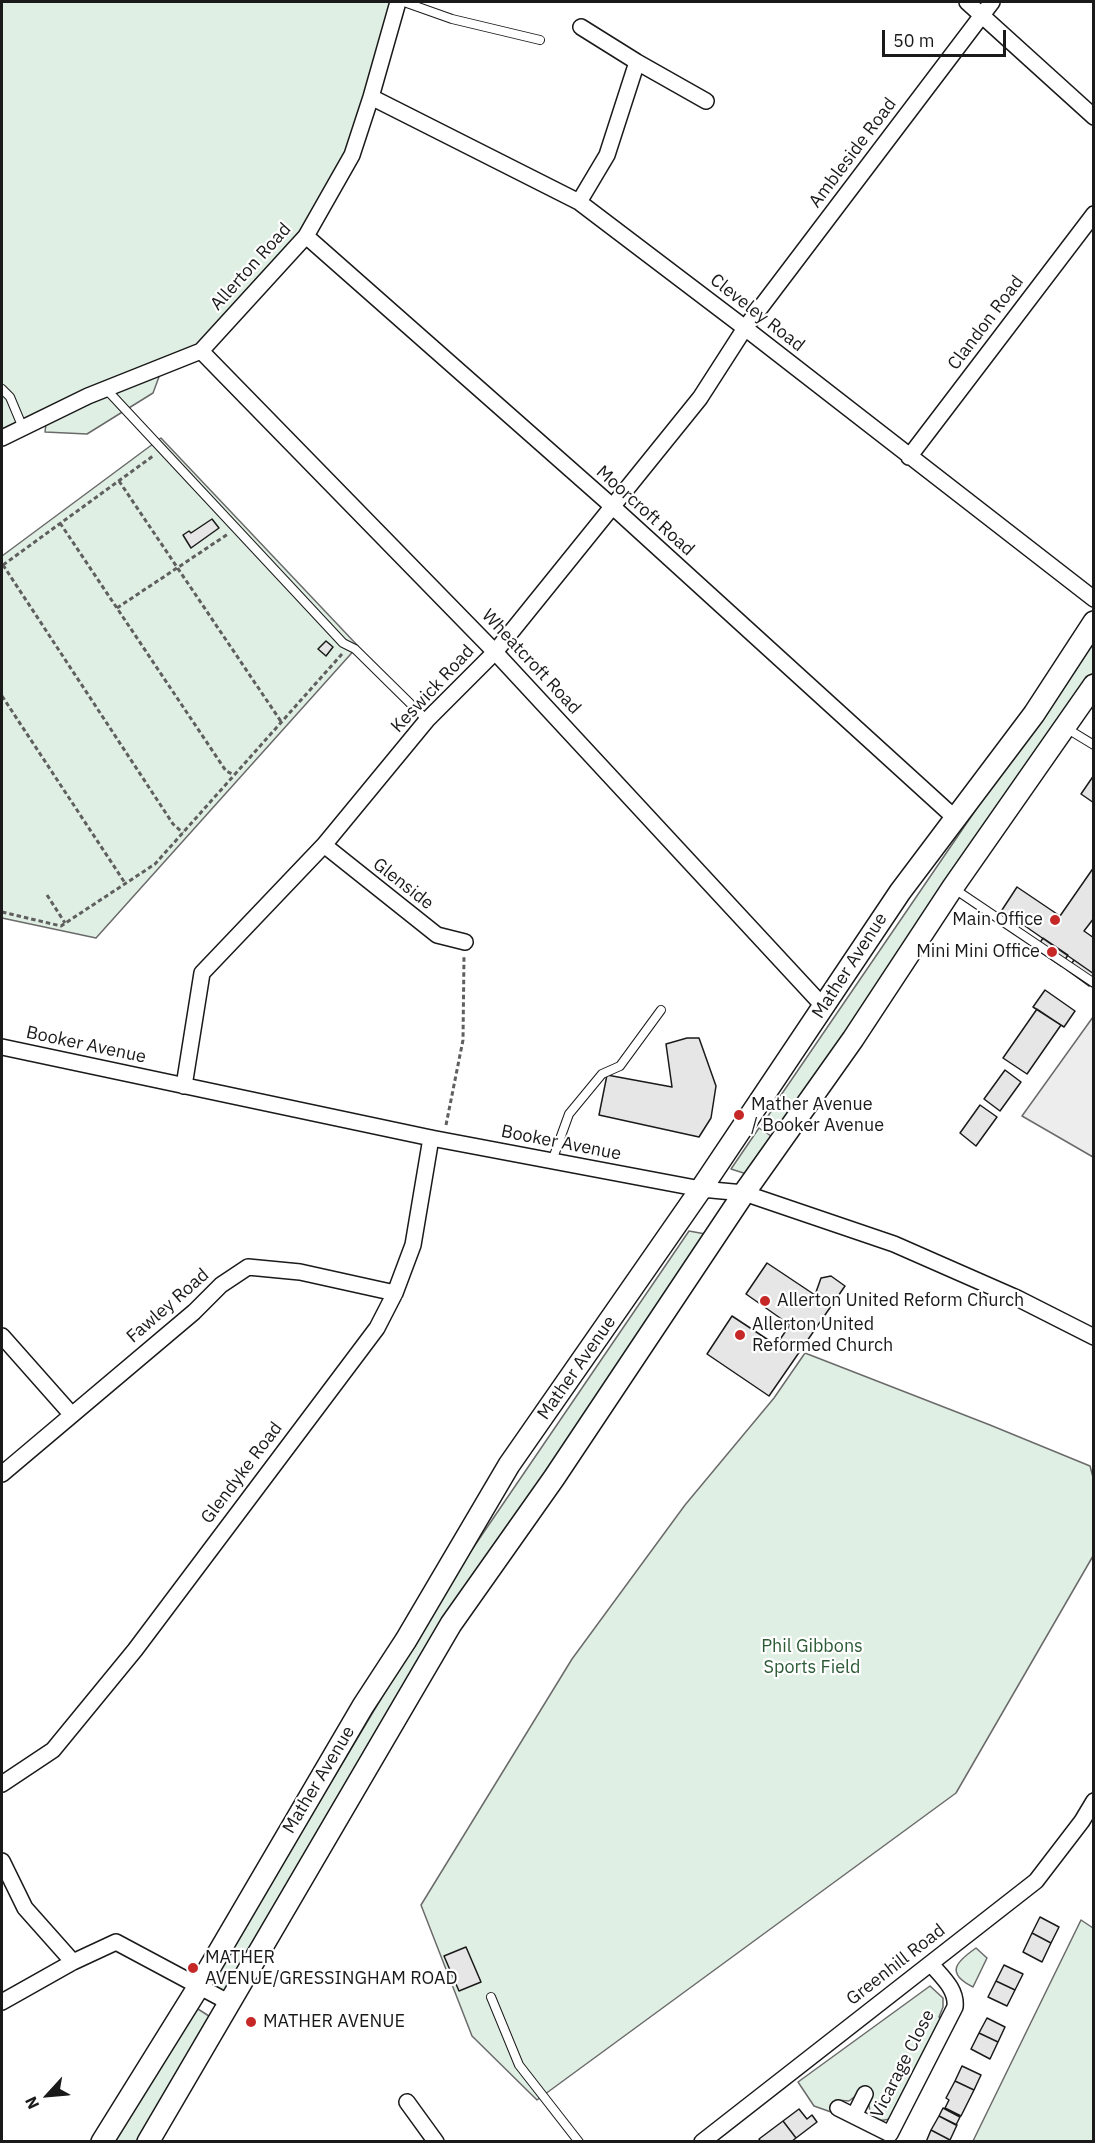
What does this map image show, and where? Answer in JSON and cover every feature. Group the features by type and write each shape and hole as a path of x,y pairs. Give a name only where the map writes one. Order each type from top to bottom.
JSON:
{"main road":[{"name":"Mather Avenue","path":"102,2142 199,1986 363,1706 406,1640 509,1465 701,1190 900,892 1034,714 1094,622"},
{"name":"Mather Avenue","path":"148,2142 451,1624 554,1478 744,1193 853,1039 953,887 1094,685"}],"street":[{"name":"Allerton Road","path":"2,438 106,389 201,351 306,236 351,155 398,2"},
{"path":"967,2 987,8 1094,117"},
{"name":"Ambleside Road","path":"745,328 987,8"},
{"path":"582,27 637,62 706,101"},
{"path":"579,202 608,155 637,62"},
{"name":"Cleveley Road","path":"371,96 579,202 1094,598"},
{"name":"Clandon Road","path":"909,457 1094,214"},
{"name":"Moorcroft Road","path":"306,236 612,506 955,818"},
{"name":"Keswick Road","path":"184,1086 202,973 324,845 427,720 495,652 700,398 745,328"},
{"name":"Wheatcroft Road","path":"201,351 495,652 824,1007"},
{"name":"Glenside","path":"324,845 437,935 465,942"},
{"name":"Booker Avenue","path":"2,1047 437,1139 701,1190 744,1193 894,1244 1017,1298 1094,1337"},
{"name":"Glendyke Road","path":"2,1784 53,1750 135,1650 377,1328 395,1293 413,1245 437,1139"},
{"name":"Fawley Road","path":"2,1474 194,1312 221,1285 248,1267 300,1272 395,1293"},
{"path":"2,1336 72,1415"},
{"name":"Greenhill Road","path":"702,2142 1036,1881 1088,1825 1094,1801"},
{"path":"2,1861 25,1908 74,1962"},
{"path":"2,2002 74,1962 116,1942 230,2002"},
{"name":"Vicarage Close","path":"838,2108 890,2134 955,2007 952,1989 931,1964"},
{"path":"854,2116 865,2094"},
{"path":"407,2102 436,2142"}],"lane":[{"path":"404,2 452,20 540,40"},
{"path":"2,389 10,398 23,428"},
{"path":"106,389 344,643 355,649 427,720"},
{"path":"1065,727 1094,745"},
{"path":"953,887 1094,983"},
{"path":"552,1161 569,1114 602,1074 620,1066 661,1010"},
{"path":"491,1997 519,2065 579,2142"}],"path":[{"path":"161,450 2,565 172,824 183,833"},
{"path":"118,480 282,723"},
{"path":"60,523 226,771 235,776"},
{"path":"117,608 236,528"},
{"path":"2,912 61,926 155,864 349,646"},
{"path":"2,696 125,883"},
{"path":"47,895 64,923"},
{"path":"437,1139 463,1040 465,942"}],"green space":[{"path":"2,2 398,2 371,96 306,236 201,351 163,366 153,393 87,434 45,432 47,416 2,438"},
{"path":"161,438 358,646 96,938 2,918 2,556"},
{"path":"1093,638 1093,675 799,1106 779,1098"},
{"path":"776,1104 796,1110 778,1136 762,1125"},
{"path":"759,1128 777,1140 753,1176 731,1169"},
{"path":"689,1231 711,1235 227,1994 210,1984 460,1567"},
{"name":"Phil Gibbons Sports Field","path":"805,1353 1090,1466 1094,1481 1093,1556 956,1793 537,2100 472,2036 421,1905 572,1659 685,1505 774,1398"},
{"path":"1081,1920 1093,1928 1093,2141 973,2141"},
{"path":"976,1948 987,1958 973,1987 959,1977 956,1968 963,1958"},
{"path":"930,1986 943,1998 943,2007 939,2017 943,2019 894,2117 884,2120 876,2119 870,2112 869,2101 858,2094 849,2101 836,2100 831,2112 814,2106 798,2082"},
{"path":"198,2009 212,2018 139,2141 114,2142 192,2011"}],"shaded area":[{"path":"1093,1017 1093,1157 1022,1116"}],"building":[{"path":"212,519 219,528 191,548 183,535 189,531 191,533"},
{"path":"326,641 333,647 326,656 318,649"},
{"path":"1094,775 1094,803 1081,794"},
{"name":"Main Office","path":"1094,867 1094,918 1084,931 1094,938 1094,974 1002,910 1017,887 1060,916"},
{"path":"1004,911 1021,923 1014,934 997,921"},
{"name":"Mini Mini Office","path":"1043,938 1068,955 1061,966 1036,949"},
{"path":"1074,960 1094,974 1089,986 1067,970"},
{"path":"1045,990 1075,1011 1064,1027 1033,1007"},
{"path":"1037,1009 1061,1025 1027,1074 1003,1058"},
{"path":"687,1038 699,1038 716,1086 711,1118 699,1137 599,1115 607,1075 672,1087 666,1044"},
{"path":"1005,1070 1021,1082 1000,1111 984,1099"},
{"path":"980,1105 997,1117 976,1146 960,1133"},
{"name":"Allerton United Reformed Church","path":"767,1263 815,1295 821,1278 831,1276 845,1286 769,1396 707,1354 732,1316 776,1345 790,1325 746,1294"},
{"path":"1040,1917 1059,1927 1051,1943 1032,1933"},
{"path":"1032,1933 1051,1943 1042,1962 1023,1952"},
{"path":"466,1947 481,1982 459,1991 444,1956"},
{"path":"1004,1965 1023,1974 1015,1990 996,1981"},
{"path":"996,1981 1015,1990 1007,2006 988,1997"},
{"path":"987,2018 1005,2027 998,2042 979,2033"},
{"path":"979,2033 998,2042 990,2059 971,2049"},
{"path":"962,2066 981,2075 974,2090 955,2081"},
{"path":"955,2081 974,2090 961,2116 945,2108 949,2100 946,2098"},
{"path":"943,2108 960,2117 956,2125 939,2116"},
{"path":"799,2109 807,2119 812,2115 817,2122 796,2138 783,2121"},
{"path":"939,2116 957,2125 950,2140 931,2130"},
{"path":"783,2121 796,2138 791,2142 761,2142 759,2139"},
{"path":"931,2130 950,2140 949,2142 926,2142"}],"place":[{"name":"Main Office","path":"1055,920"},
{"name":"Mini Mini Office","path":"1052,952"},
{"name":"Mather Avenue / Booker Avenue","path":"739,1115"},
{"name":"Allerton United Reform Church","path":"765,1301"},
{"name":"Allerton United Reformed Church","path":"740,1335"},
{"name":"MATHER AVENUE/GRESSINGHAM ROAD","path":"193,1968"},
{"name":"MATHER AVENUE","path":"251,2022"}]}
